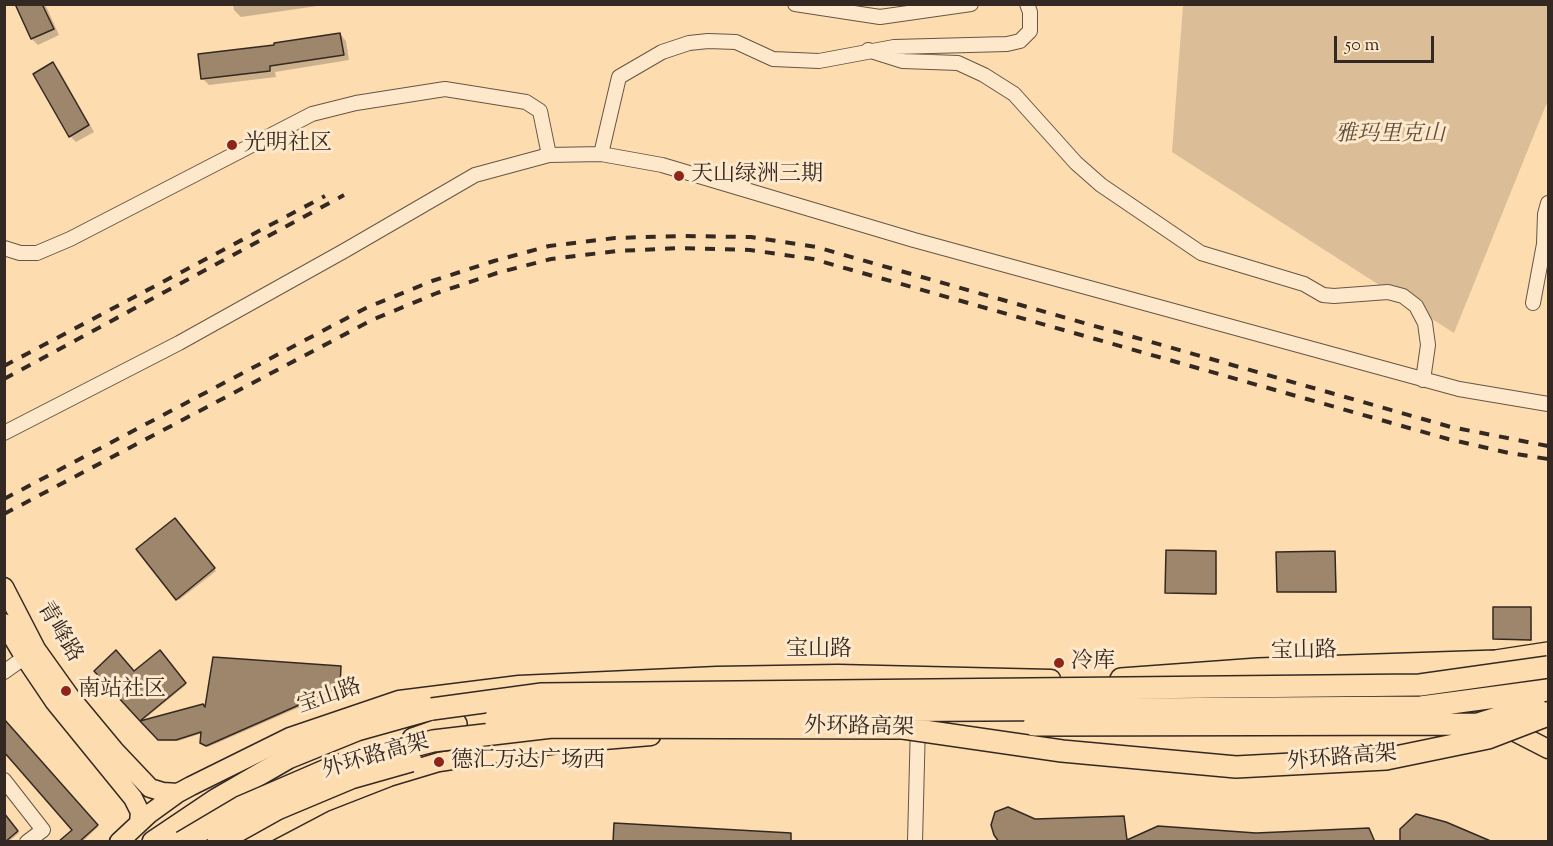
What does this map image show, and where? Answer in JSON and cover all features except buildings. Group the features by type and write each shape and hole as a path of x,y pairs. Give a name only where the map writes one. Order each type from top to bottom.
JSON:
{"highway":[{"path":"1107,680 1258,669 1496,661 1548,653"},
{"path":"153,842 217,799 288,758 357,730 432,710 542,694 1420,685 1548,667"},
{"path":"190,842 237,815 375,752 456,724 543,713 1421,707 1548,690"},
{"path":"918,718 1035,725 1478,724 1548,702"},
{"name":"外环路高架","path":"182,842 241,807 336,766 433,741 552,727 903,728 1062,751 1236,767 1386,759 1488,738 1548,715"},
{"name":"外环路高架","path":"218,842 276,810 351,778 436,754 565,737 916,740 1075,761 1249,777 1399,769 1501,747 1548,730"}],"main road":[{"name":"青峰路","path":"4,587 30,653 76,729 134,798 140,812 139,824"},
{"name":"青峰路","path":"4,622 150,788 178,793"},
{"name":"宝山路","path":"119,842 178,793 290,737 399,700 508,687 717,676 805,675 1107,680 1354,676 1476,689 1548,721"},
{"name":"宝山路","path":"249,842 325,802 389,777 439,762 557,744 711,730 825,725 1091,703 1358,695 1470,714 1507,728 1548,749"}],"street":[{"path":"795,4 880,17 971,4"},
{"path":"832,11 847,4"},
{"path":"601,154 620,77 662,52 708,41 736,42 773,58 819,61 868,50 894,47 1007,44 1020,41 1030,31 1030,12 1027,4"},
{"path":"868,50 903,61 958,63 984,75 1014,94 1076,164 1101,185 1202,253 1304,284 1323,295 1388,292 1403,296 1416,306 1425,323 1428,345 1424,380"},
{"path":"4,248 20,253 37,252 70,238 312,114 356,103 445,89 525,102 540,111 549,155"},
{"path":"4,433 179,343 475,175 549,155 601,154 662,165 914,240 1424,380 1459,389 1548,404"},
{"path":"1533,303 1544,244 1545,214 1548,203"},
{"path":"4,672 30,653"},
{"path":"915,842 918,718"},
{"path":"4,780 43,830 27,842"}],"green space":[{"name":"雅玛里克山","path":"1183,5 1548,5 1548,100 1454,333 1172,152"}],"railway":[{"path":"4,379 344,195"},
{"path":"4,366 325,196"},
{"path":"4,499 366,308 432,281 494,261 549,246 615,238 751,237 816,247 1451,427 1548,446"},
{"path":"4,514 372,320 437,293 497,273 551,259 617,251 680,248 750,250 813,259 1448,439 1548,459"}],"place":[{"name":"光明社区","path":"232,145"},
{"name":"天山绿洲三期","path":"679,176"},
{"name":"冷库","path":"1059,663"},
{"name":"南站社区","path":"66,691"},
{"name":"德汇万达广场西","path":"439,762"}]}
